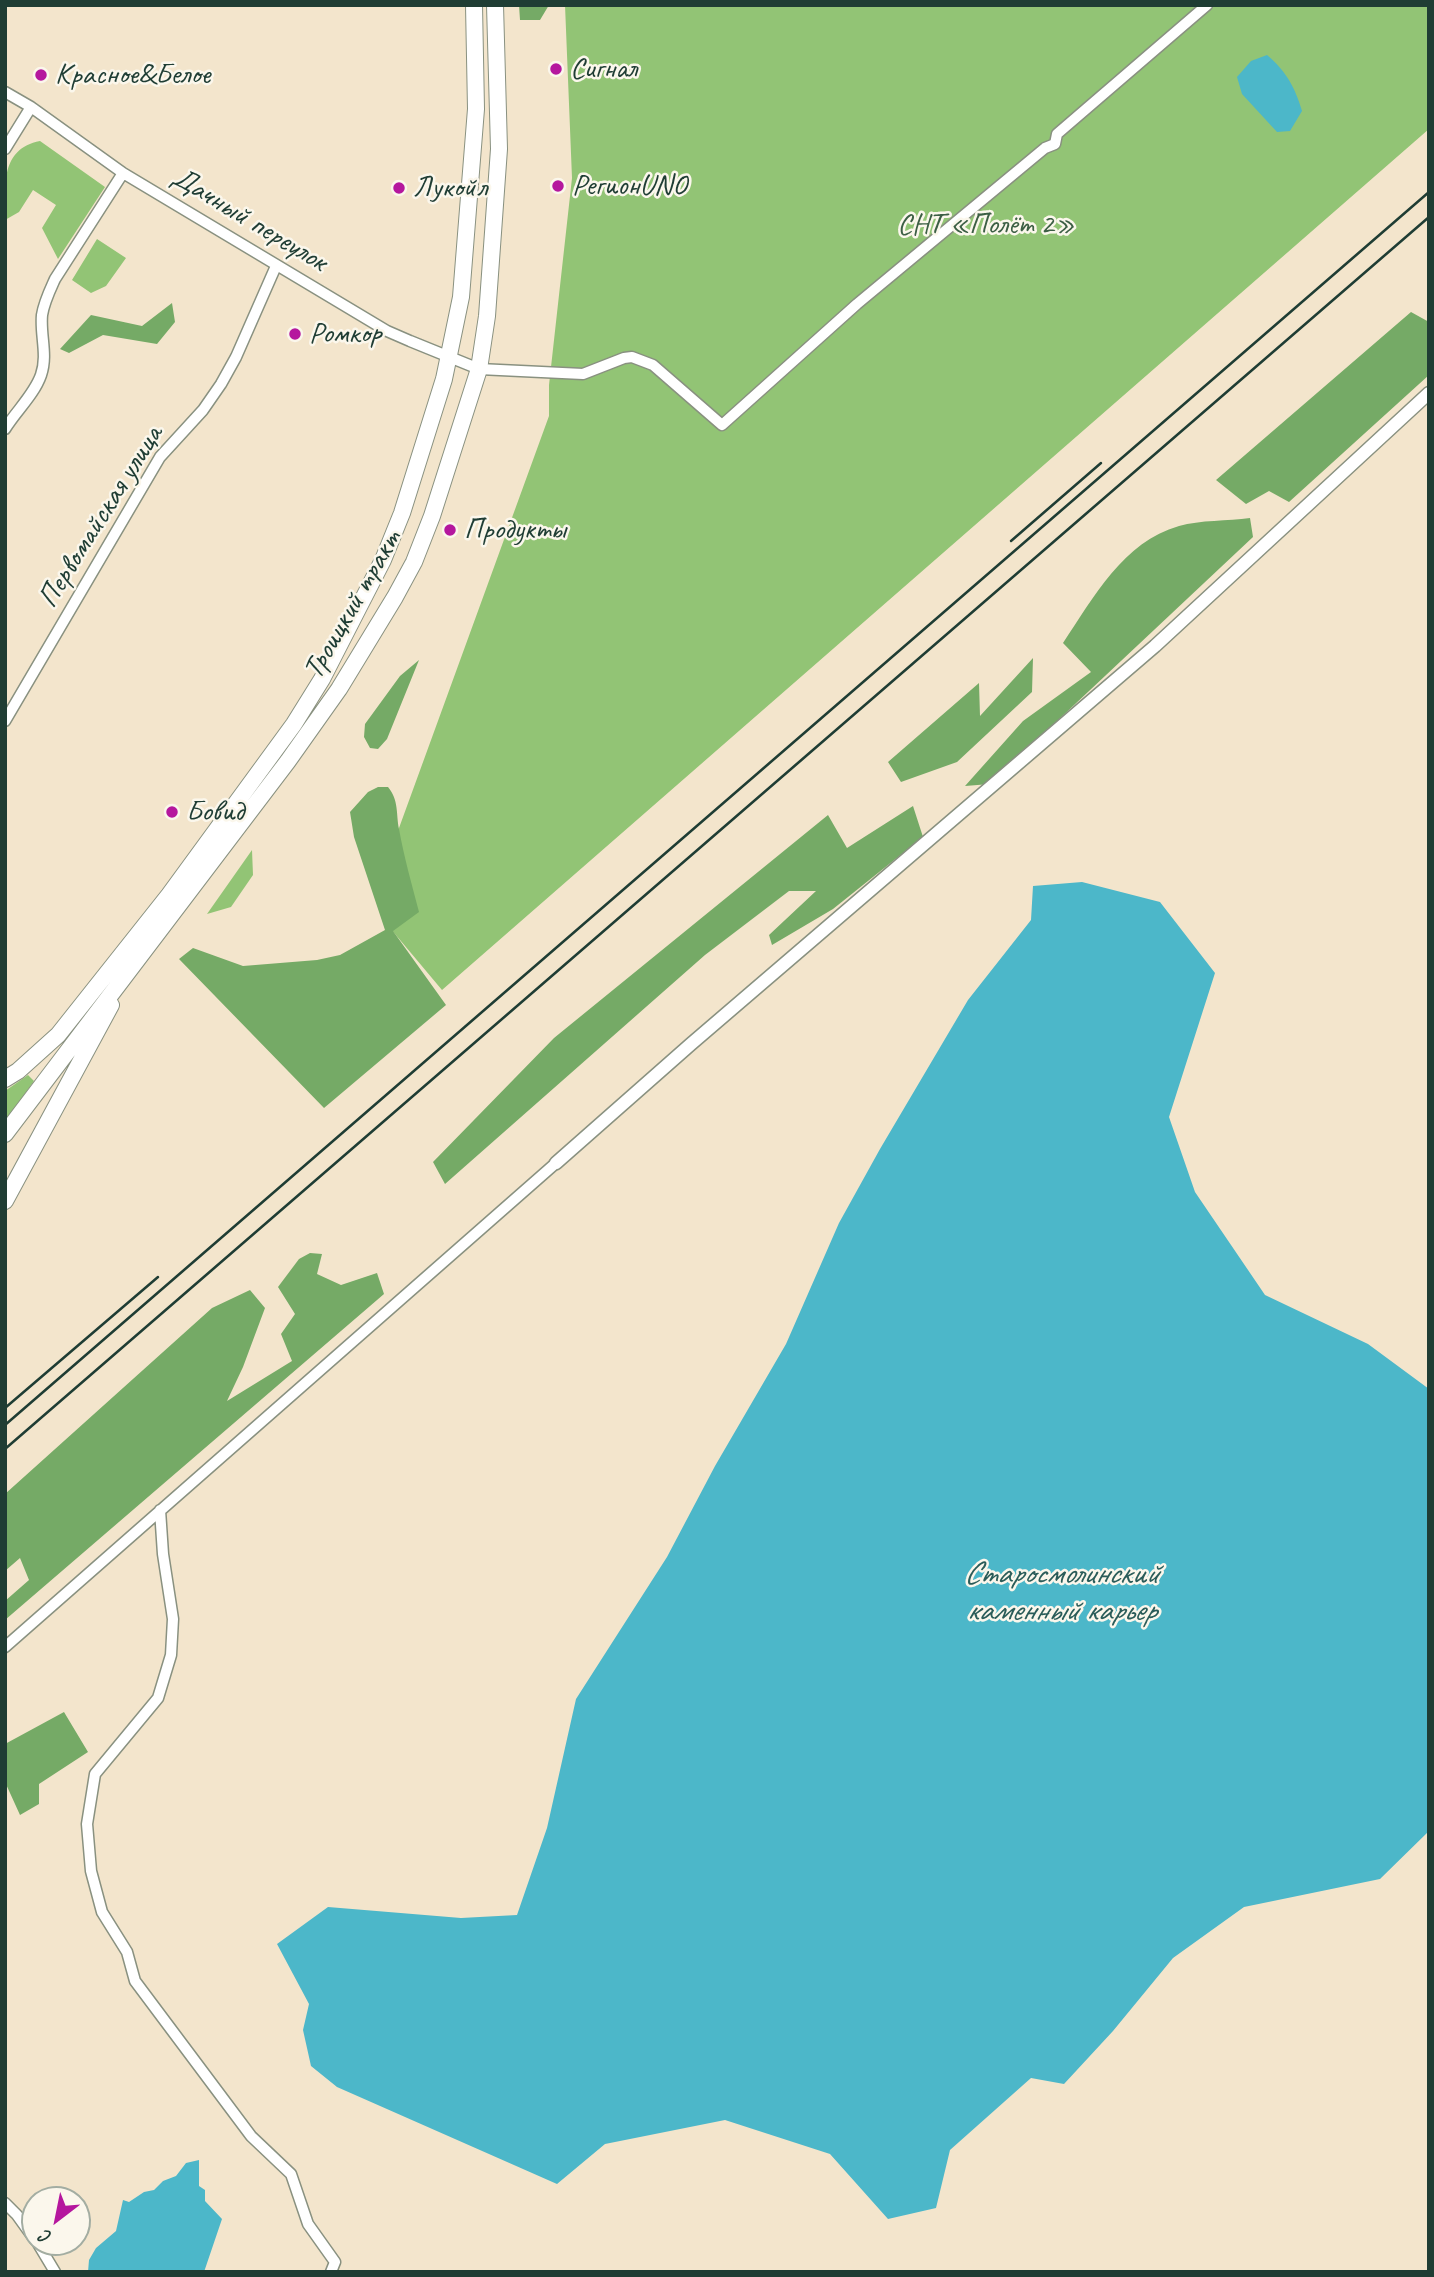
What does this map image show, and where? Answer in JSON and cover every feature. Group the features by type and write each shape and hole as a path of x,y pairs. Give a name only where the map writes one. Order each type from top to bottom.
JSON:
{"main road":[{"name":"Троицкий тракт","path":"5,1079 18,1071 58,1035 185,873 294,724 361,605 390,542 429,431 450,357 461,297 476,109 474,5"},
{"name":"Троицкий тракт","path":"5,1134 288,761 339,689 414,562 432,516 479,369 487,316 499,149 495,5"},
{"path":"5,1201 97,1034 125,975"}],"street":[{"name":"Дачный переулок","path":"5,92 31,107 123,173 387,331 479,369 583,374 624,358 643,360 653,365 723,425 857,304 1045,148 1055,144 1057,134 1207,5"},
{"path":"5,149 31,107"},
{"path":"5,429 41,376 44,361 42,315 55,279 123,173"},
{"name":"Первомайская улица","path":"5,721 160,457 203,410 221,384 236,357 276,266"},
{"path":"5,1647 691,1044 1155,646 1429,393"},
{"path":"160,1510 163,1554 173,1619 171,1655 158,1698 95,1774 87,1824 91,1871 102,1912 127,1952 135,1981 251,2136 291,2174 308,2224 335,2262 331,2272"},
{"path":"5,2203 21,2223"},
{"path":"45,2256 55,2272"}],"green space":[{"path":"519,5 549,5 540,20 520,20"},
{"name":"СНТ «Полёт 2»","path":"565,5 1429,5 1429,129 442,990 390,928 399,828 549,416 549,385 572,178"},
{"path":"40,141 105,187 58,259 42,228 56,205 33,190 19,212 5,220 6,182 11,161 27,145"},
{"path":"97,239 126,258 106,286 91,293 72,280"},
{"path":"172,303 175,322 157,344 103,335 69,353 60,349 91,315 142,326"},
{"path":"1411,312 1429,322 1429,375 1289,502 1269,491 1246,504 1216,480"},
{"path":"1250,518 1253,537 990,784 965,786 1023,721 1091,672 1063,643 1099,590 1126,558 1159,534 1179,526"},
{"path":"1033,658 1032,692 957,762 901,782 888,762 979,683 980,716"},
{"path":"419,660 387,739 378,749 370,748 364,737 365,724 400,676"},
{"path":"378,787 388,787 394,797 403,850 419,912 393,931 446,1005 324,1108 179,959 193,948 243,966 317,960 340,955 385,930 354,837 350,812 368,792"},
{"path":"913,806 923,837 833,909 772,945 769,935 816,891 789,891 705,955 445,1184 433,1162 554,1038 828,815 847,848"},
{"path":"252,850 253,875 231,907 207,914"},
{"path":"28,1075 34,1081 5,1122 5,1091"},
{"path":"310,1253 322,1254 317,1274 341,1285 377,1273 384,1294 5,1620 5,1601 29,1580 20,1558 5,1571 5,1494 212,1308 250,1290 265,1308 227,1401 292,1361 281,1334 295,1314 278,1287 299,1259"},
{"path":"64,1712 88,1752 39,1784 39,1804 20,1815 5,1782 5,1744"}],"water":[{"path":"1267,55 1289,80 1302,111 1290,131 1277,132 1242,94 1237,77 1251,61"},
{"name":"Старосмолинский каменный карьер","path":"1082,882 1160,902 1215,973 1169,1117 1195,1192 1265,1295 1368,1344 1429,1389 1429,1831 1380,1879 1244,1907 1173,1958 1113,2031 1064,2084 1031,2078 950,2150 936,2208 888,2219 830,2154 725,2120 605,2144 557,2184 337,2087 311,2066 303,2030 309,2004 277,1944 328,1907 461,1918 517,1915 547,1828 576,1699 667,1557 715,1466 786,1344 839,1223 880,1149 968,1000 1031,920 1033,886"},
{"path":"199,2160 199,2186 205,2190 205,2201 222,2219 204,2272 88,2272 89,2260 96,2248 116,2231 123,2200 129,2202 144,2192 154,2190 163,2181 176,2176 186,2163"}],"railway":[{"path":"5,1425 1429,192"},
{"path":"5,1449 1429,217"},
{"path":"1011,541 1101,463"},
{"path":"5,1408 158,1277"}],"place":[{"name":"Сигнал","path":"556,69"},
{"name":"Красное&Белое","path":"41,75"},
{"name":"РегионUNO","path":"558,186"},
{"name":"Лукойл","path":"399,188"},
{"name":"Ромкор","path":"295,334"},
{"name":"Продукты","path":"450,530"},
{"name":"Бовид","path":"172,812"}]}
